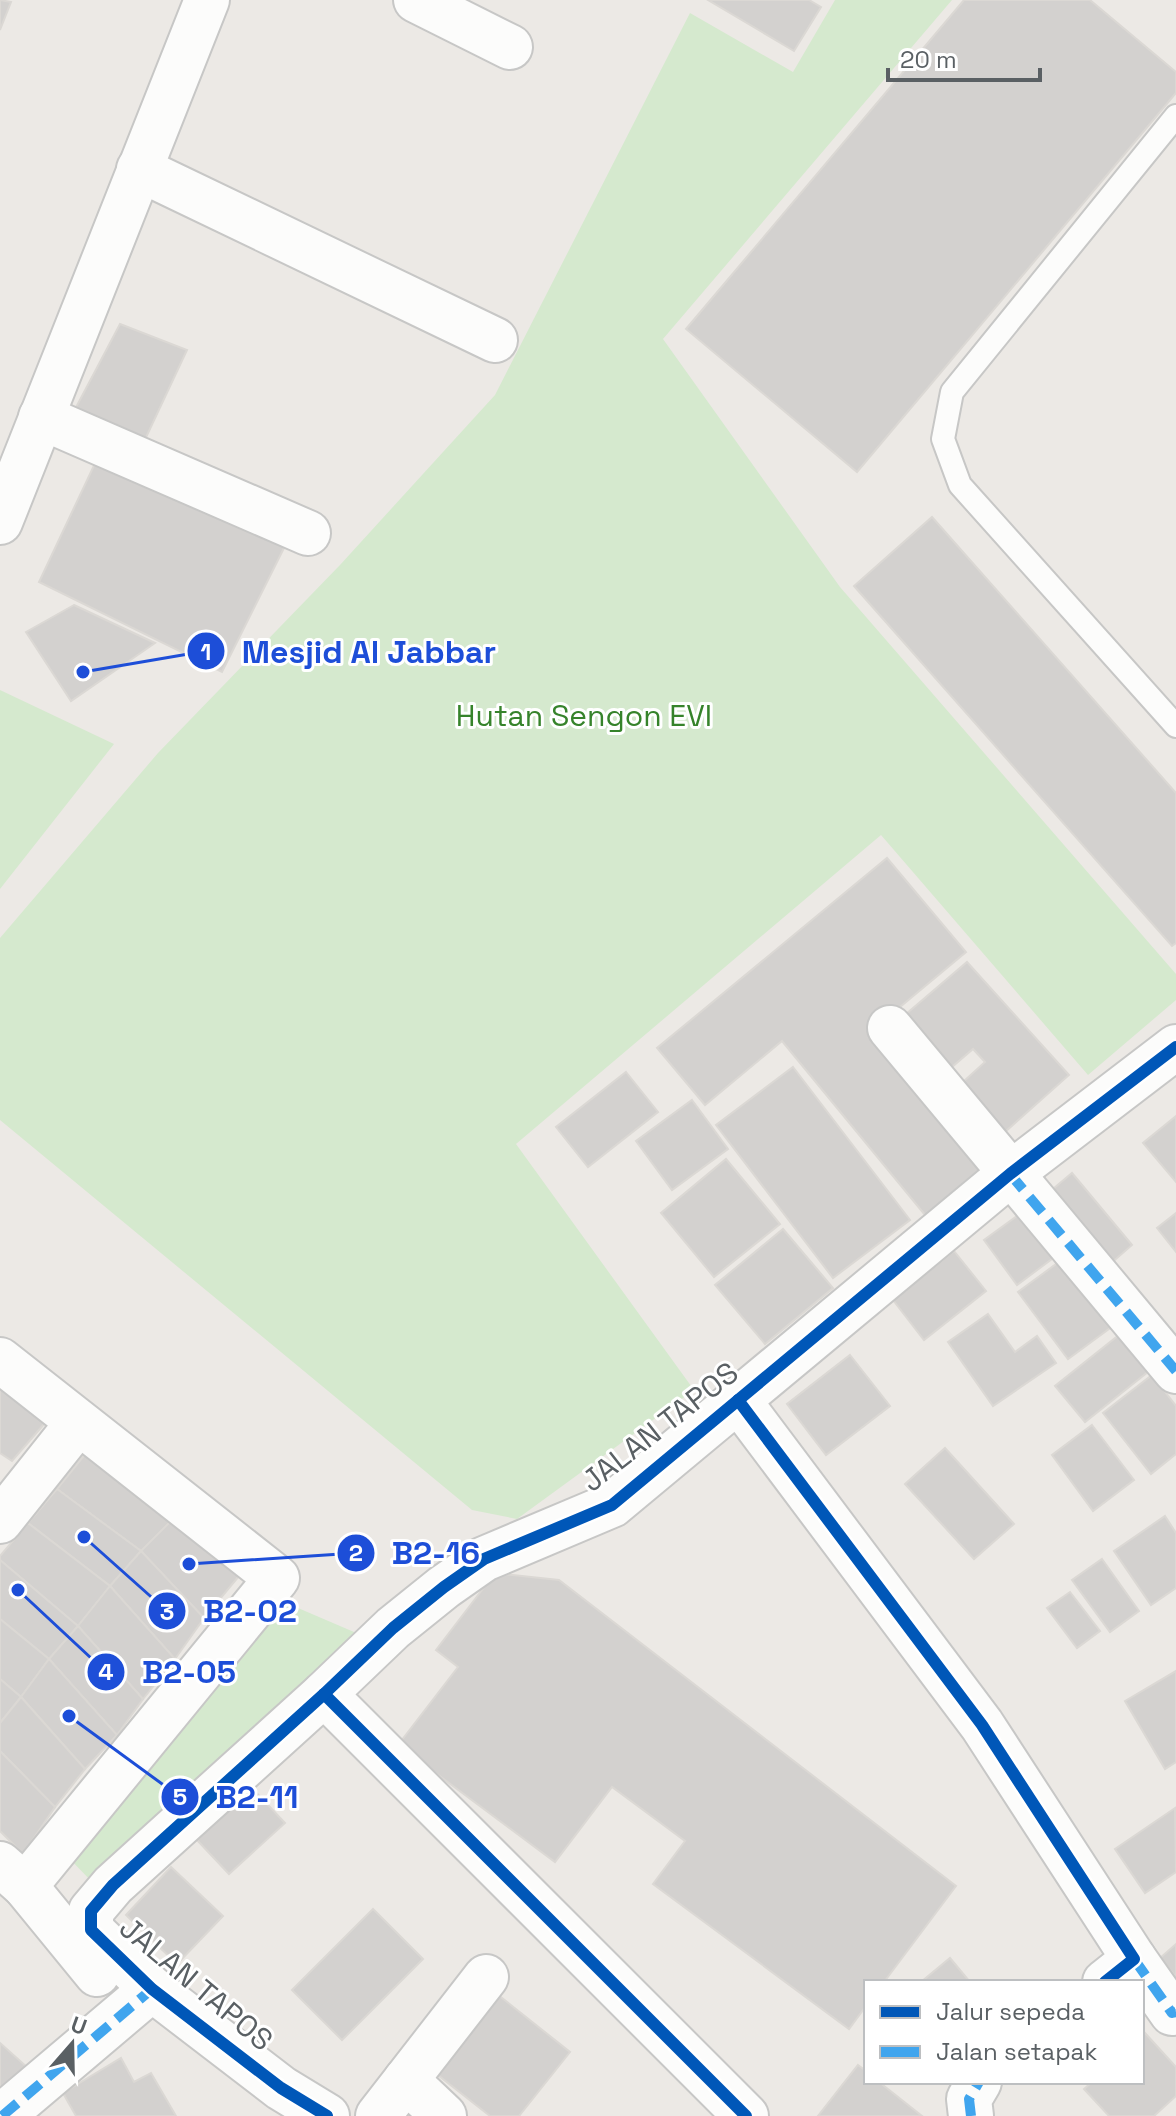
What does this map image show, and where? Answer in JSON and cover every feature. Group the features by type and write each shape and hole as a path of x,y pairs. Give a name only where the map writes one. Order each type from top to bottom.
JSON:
{"street":[{"path":"0,522 207,0"},
{"path":"416,0 510,47"},
{"path":"139,169 495,340"},
{"path":"41,417 308,533"},
{"path":"890,1028 1176,1371"},
{"name":"JALAN TAPOS","path":"327,2116 281,2088 152,1989 91,1930 91,1911 113,1885 393,1628 444,1587 484,1559 612,1505 1010,1174 1176,1047"},
{"path":"0,1360 277,1578 12,1875 101,1978"},
{"path":"738,1400 982,1725 1120,1971"},
{"path":"0,1521 78,1423"},
{"path":"324,1694 746,2116"},
{"path":"378,2116 486,1977"},
{"path":"2,2116 152,1989"},
{"path":"1144,1990 1172,2013 1176,2012"},
{"path":"406,2080 444,2116"},
{"path":"971,2116 969,2099 978,2084"}],"lane":[{"path":"1176,116 952,392 943,439 960,485 1176,726"}],"green space":[{"name":"Hutan Sengon EVI","path":"835,0 952,0 663,339 840,587 1176,974 1176,1000 1088,1075 881,835 516,1144 694,1390 517,1519 472,1510 0,1120 0,938 158,753 340,565 495,395 690,13 793,72"},
{"path":"0,690 114,744 0,889"},
{"path":"284,1602 361,1635 96,1886 66,1855"}],"building":[{"path":"0,0 11,2 0,30"},
{"path":"708,0 809,0 821,7 794,51"},
{"path":"964,0 1090,0 1176,72 1176,93 857,472 686,329"},
{"path":"120,324 187,350 142,446 73,413"},
{"path":"98,457 288,540 222,672 39,582"},
{"path":"932,517 1176,793 1176,943 1172,946 854,586"},
{"path":"74,605 155,643 71,701 26,632"},
{"path":"887,858 966,952 882,1022 999,1165 930,1221 782,1041 705,1105 657,1048"},
{"path":"967,962 1069,1075 996,1140 953,1091 985,1062 973,1049 938,1079 892,1026"},
{"path":"793,1067 910,1220 833,1278 716,1125"},
{"path":"626,1072 658,1112 588,1167 556,1127"},
{"path":"692,1100 728,1149 672,1190 636,1141"},
{"path":"1176,1116 1176,1182 1143,1143"},
{"path":"726,1159 780,1224 714,1277 661,1213"},
{"path":"1072,1173 1132,1245 1102,1271 1041,1199"},
{"path":"1024,1211 1056,1256 1017,1285 984,1240"},
{"path":"1176,1213 1176,1252 1157,1228"},
{"path":"783,1229 833,1288 765,1344 715,1285"},
{"path":"954,1251 986,1291 924,1340 893,1300"},
{"path":"1067,1256 1117,1323 1068,1359 1018,1292"},
{"path":"988,1314 1015,1352 1037,1336 1056,1363 993,1406 948,1342"},
{"path":"1119,1335 1149,1371 1085,1422 1055,1386"},
{"path":"850,1355 890,1406 826,1455 787,1404"},
{"path":"1152,1375 1176,1406 1176,1454 1151,1474 1103,1413"},
{"path":"0,1386 45,1423 12,1461 0,1453"},
{"path":"1092,1425 1134,1480 1093,1511 1052,1455"},
{"path":"945,1448 1014,1524 974,1559 905,1484"},
{"path":"87,1452 173,1519 141,1551 57,1489"},
{"path":"57,1489 141,1551 110,1586 28,1523"},
{"path":"1165,1516 1176,1533 1176,1588 1151,1605 1114,1551"},
{"path":"173,1519 239,1576 204,1618 141,1551"},
{"path":"28,1523 110,1586 78,1626 0,1560 0,1556"},
{"path":"141,1551 204,1618 175,1659 110,1586"},
{"path":"1102,1559 1139,1611 1110,1632 1072,1580"},
{"path":"0,1560 78,1626 49,1659 0,1619"},
{"path":"495,1573 559,1580 956,1886 886,1980 864,1980 864,2009 849,2029 653,1884 685,1841 612,1787 555,1862 398,1745 458,1667 436,1650"},
{"path":"110,1586 175,1659 143,1699 78,1626"},
{"path":"1070,1592 1100,1631 1077,1648 1047,1608"},
{"path":"0,1619 49,1659 21,1697 0,1679"},
{"path":"78,1626 143,1699 117,1735 49,1659"},
{"path":"49,1659 117,1735 85,1769 21,1697"},
{"path":"1176,1671 1176,1762 1165,1769 1125,1701"},
{"path":"0,1679 21,1697 0,1723"},
{"path":"21,1697 85,1769 55,1807 0,1751 0,1723"},
{"path":"0,1751 55,1807 23,1854 0,1831"},
{"path":"252,1788 285,1823 229,1874 196,1839"},
{"path":"1175,1808 1176,1872 1145,1893 1115,1849"},
{"path":"171,1867 223,1916 177,1964 126,1915"},
{"path":"373,1909 423,1959 342,2040 292,1990"},
{"path":"1176,1944 1176,1977 1160,1958"},
{"path":"950,1958 968,1980 923,1980"},
{"path":"492,1990 570,2052 519,2116 490,2116 429,2068"},
{"path":"1144,2034 1176,2067 1176,2096 1154,2116 1109,2116 1084,2089 1090,2084 1144,2084"},
{"path":"0,2043 37,2076 0,2116"},
{"path":"121,2058 134,2082 151,2073 176,2116 76,2116 63,2093"},
{"path":"858,2065 864,2070 864,2084 882,2084 922,2116 818,2116"}],"marked path":[{"path":"1010,1174 1176,1371"},
{"path":"1134,1959 1172,2013 1176,2012"},
{"path":"2,2116 152,1989"},
{"path":"971,2116 969,2099 978,2084"}],"cycle path":[{"path":"327,2116 281,2088 152,1989 91,1930 91,1911 113,1885 393,1628 444,1587 484,1559 612,1505 1010,1174 1176,1047"},
{"path":"738,1400 982,1725 1134,1959 1108,1980"},
{"path":"324,1694 746,2116"}],"place":[{"name":"Mesjid Al Jabbar","path":"83,672"},
{"name":"B2-02","path":"84,1537"},
{"name":"B2-16","path":"189,1564"},
{"name":"B2-05","path":"18,1590"},
{"name":"B2-11","path":"69,1716"}]}
